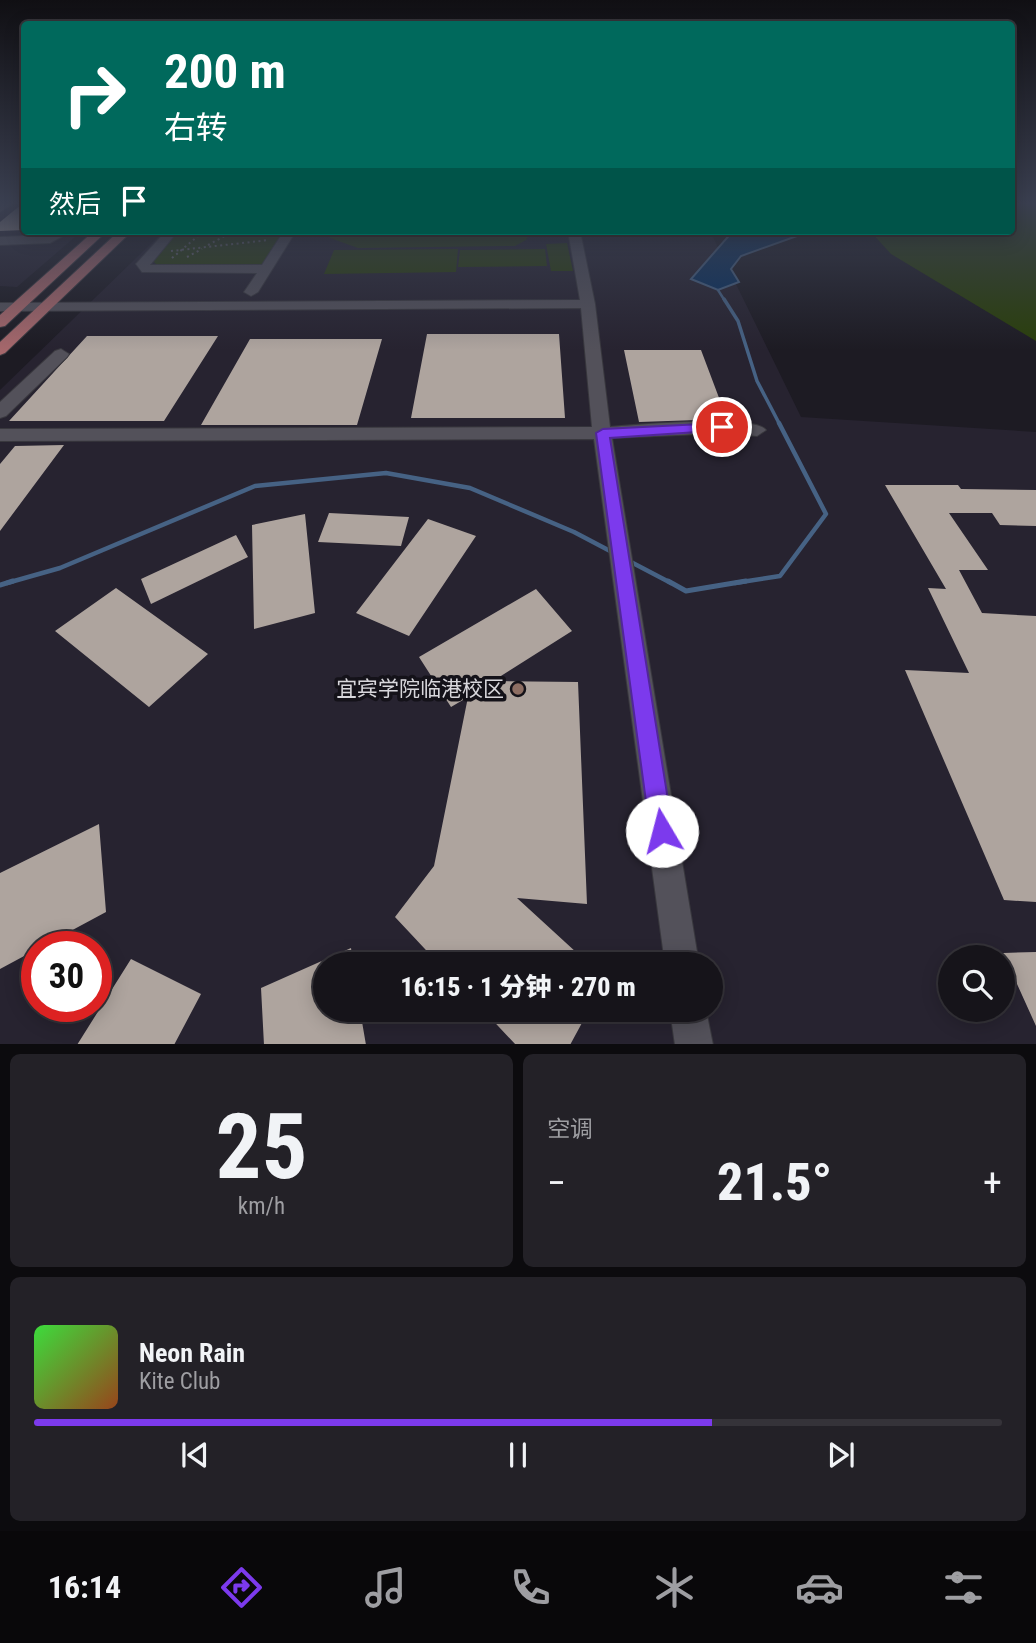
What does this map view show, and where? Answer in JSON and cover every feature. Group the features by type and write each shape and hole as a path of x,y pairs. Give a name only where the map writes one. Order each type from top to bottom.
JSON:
{"main road":[{"path":"0,323 77,253"},
{"path":"0,350 103,253"}],"street":[{"path":"152,253 142,264 148,269 266,269"},
{"path":"251,292 276,253"},
{"path":"578,253 680,952"},
{"path":"0,293 251,292 586,297"},
{"path":"0,307 586,297"},
{"path":"0,412 61,354"},
{"path":"0,435 603,433 722,427 757,430"},
{"path":"690,1022 694,1044"}],"path":[{"path":"162,269 179,253"},
{"path":"162,269 194,253"}],"shaded area":[{"path":"0,253 57,253 17,287 0,286"},
{"name":"宜宾学院临港校区","path":"142,253 721,253 801,417 1036,432 1036,1044 0,1044 0,390"}],"green space":[{"path":"156,253 270,253 262,264 157,265 151,259"},
{"path":"333,253 458,253 456,272 324,274"},
{"path":"460,253 545,253 547,266 458,267"},
{"path":"548,253 569,253 573,271 551,271"},
{"path":"1036,253 1036,341 891,254"}],"water":[{"path":"714,253 750,253 741,256 731,269 739,282 718,290 691,279"}],"building":[{"path":"427,334 559,334 565,418 411,418"},
{"path":"87,336 218,336 164,421 9,421"},
{"path":"250,339 382,339 357,425 201,425"},
{"path":"624,350 701,350 727,419 639,422"},
{"path":"64,445 0,531 0,464 15,446"},
{"path":"885,485 958,485 961,489 1036,490 1036,526 1000,525 992,513 949,513 988,570 959,570 982,613 1036,616 1036,902 1004,900 905,670 969,673 928,588 946,589"},
{"path":"329,513 409,517 401,546 318,542"},
{"path":"305,514 315,613 254,629 252,525"},
{"path":"428,519 476,536 409,636 356,613"},
{"path":"236,535 248,557 151,604 141,579"},
{"path":"116,588 208,654 149,707 55,631"},
{"path":"536,589 572,631 493,681 578,682 587,904 517,898 576,952 428,952 395,917 434,866 468,697 451,707 419,657"},
{"path":"99,824 106,912 71,931 21,931 21,958 0,969 0,873"},
{"path":"1036,952 1036,1026 1015,980 1015,953"},
{"path":"131,959 201,994 175,1044 78,1044 91,1022 112,1022 112,989"},
{"path":"313,965 313,1022 362,1022 366,1044 264,1044 261,988"},
{"path":"494,1022 582,1022 571,1044 515,1044"}],"waterway":[{"path":"718,290 725,301"},
{"path":"724,299 738,321 757,381 780,425"},
{"path":"735,583 780,576 826,514 779,423"},
{"path":"7,583 60,568 255,486 386,473 470,488 574,532 612,552"},
{"path":"629,561 671,583"},
{"path":"0,585 13,581"},
{"path":"668,581 686,591 746,581"}],"place":[{"name":"宜宾学院临港校区","path":"518,689"}],"route":[{"path":"662,831 603,433 722,427"}]}
